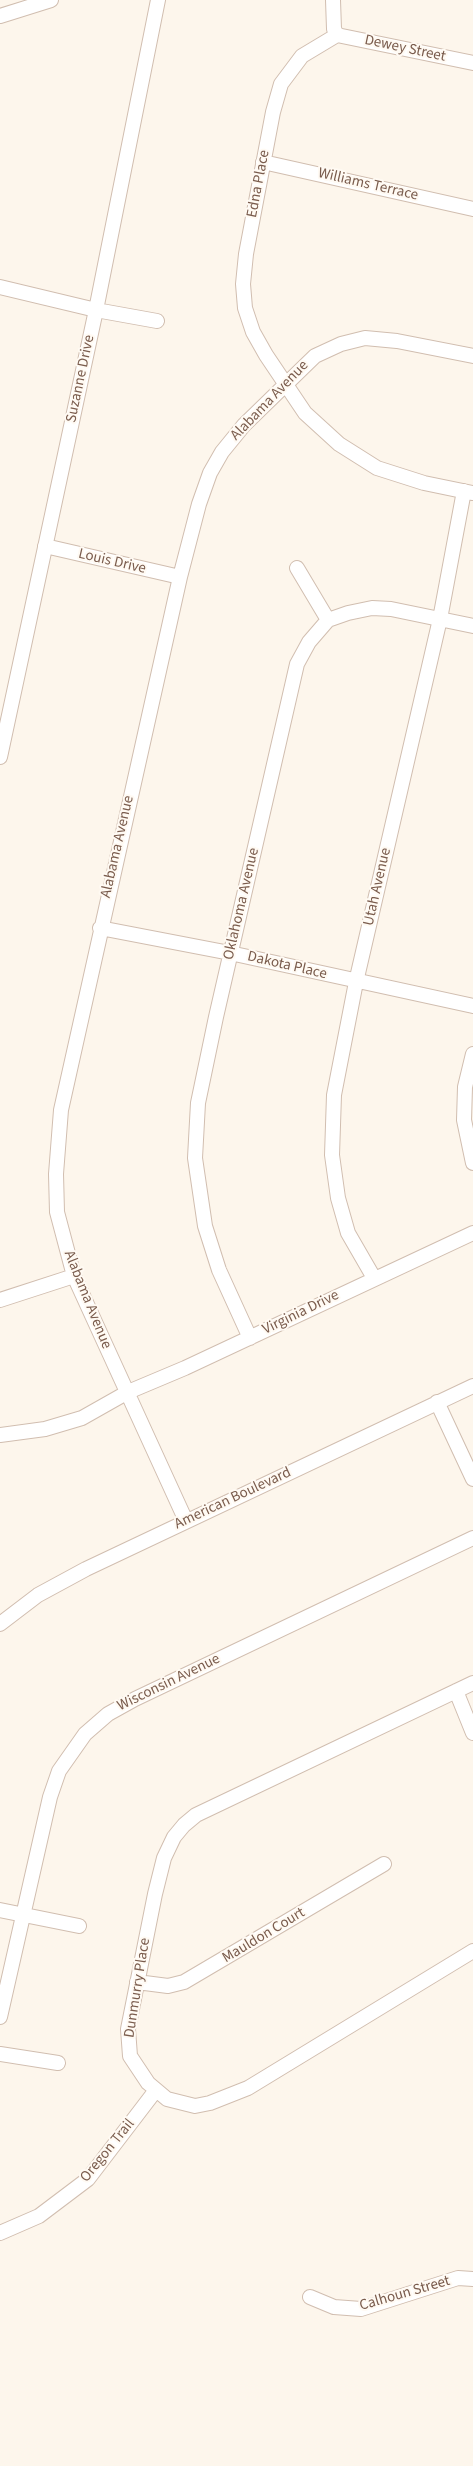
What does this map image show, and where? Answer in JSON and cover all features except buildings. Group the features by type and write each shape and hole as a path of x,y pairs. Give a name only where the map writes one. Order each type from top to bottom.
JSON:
{"street":[{"path":"0,16 51,0"},
{"name":"Suzanne Drive","path":"0,757 2,731 45,546 96,310 156,0"},
{"path":"333,0 334,29 337,35"},
{"name":"Dewey Street","path":"337,35 473,63"},
{"name":"Edna Place","path":"337,35 302,56 281,84 263,162 246,254 243,284 245,308 257,340 306,413 339,444 377,468 424,483 469,492"},
{"name":"Williams Terrace","path":"263,162 473,209"},
{"path":"0,287 96,310 157,321"},
{"name":"Alabama Avenue","path":"186,1521 74,1276 57,1212 56,1174 61,1110 100,928 180,577 210,473 222,452 244,425 315,356 341,344 365,338 397,341 473,356"},
{"name":"Utah Avenue","path":"374,1278 348,1233 338,1198 332,1155 334,1094 356,982 469,492"},
{"name":"Louis Drive","path":"45,546 180,577"},
{"path":"297,568 328,620 372,608 391,609 473,626"},
{"name":"Oklahoma Avenue","path":"250,1338 219,1270 210,1243 202,1208 195,1158 198,1103 230,953 297,664 309,642 328,620"},
{"name":"Dakota Place","path":"100,928 230,953 473,1006"},
{"path":"473,1054 465,1087 464,1120 473,1163"},
{"name":"Virginia Drive","path":"0,1435 45,1429 82,1418 128,1392 250,1338 473,1233"},
{"path":"0,1300 74,1276"},
{"name":"American Boulevard","path":"0,1624 38,1595 186,1521 473,1386"},
{"path":"437,1402 473,1479"},
{"name":"Wisconsin Avenue","path":"0,2018 50,1797 58,1771 85,1734 108,1714 180,1677 473,1538"},
{"name":"Dunmurry Place","path":"473,1683 196,1815 184,1825 174,1838 164,1858 154,1894 128,2028 130,2056 148,2084 168,2099 195,2106 210,2103 248,2088 473,1951"},
{"path":"456,1691 473,1733"},
{"name":"Mauldon Court","path":"137,1982 168,1986 184,1982 384,1864"},
{"path":"0,1910 79,1926"},
{"path":"0,2054 58,2063"},
{"name":"Oregon Trail","path":"0,2232 39,2216 88,2179 156,2090"},
{"name":"Calhoun Street","path":"310,2297 334,2307 361,2309 458,2278 473,2280"}]}
